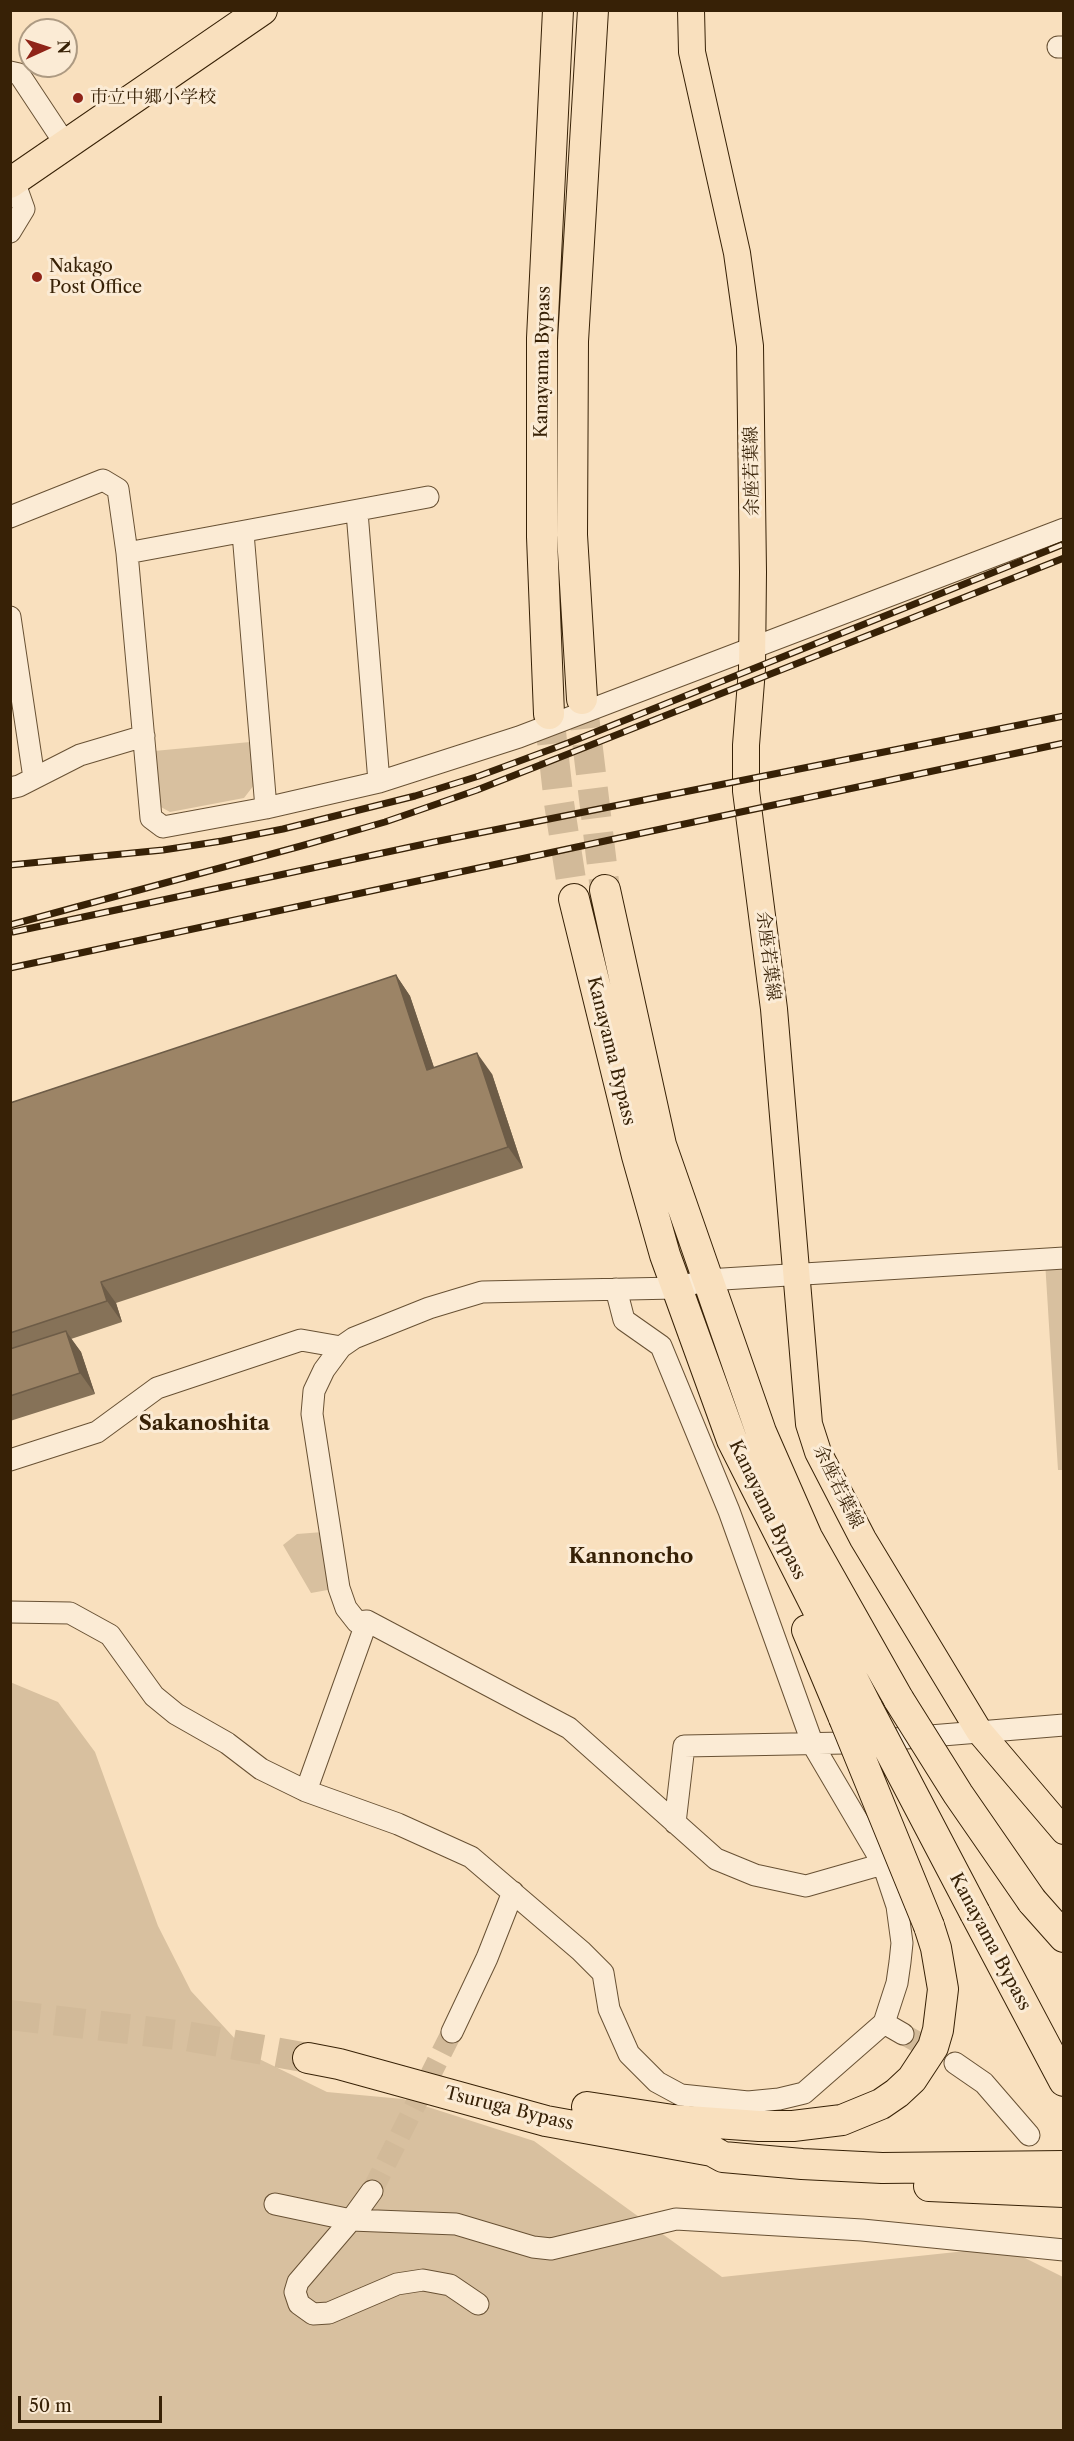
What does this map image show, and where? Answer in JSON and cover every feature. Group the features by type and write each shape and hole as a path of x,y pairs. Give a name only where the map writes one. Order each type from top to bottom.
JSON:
{"highway":[{"path":"12,182 262,10"},
{"name":"Kanayama Bypass","path":"549,714 542,537 542,338 558,10"},
{"name":"Kanayama Bypass","path":"582,699 572,535 573,341 593,10"},
{"name":"Kanayama Bypass","path":"605,890 662,1145 761,1432 848,1631 874,1708 958,1794 1032,1901 1064,1937"},
{"name":"Kanayama Bypass","path":"574,899 637,1156 677,1288 732,1440 983,1910 1064,2081"},
{"path":"339,2064 621,2113 673,2120 759,2126 793,2126 842,2120 862,2114 897,2093 912,2079 933,2047 942,2011 943,1989 936,1948 874,1708"},
{"path":"983,1910 1064,2044"},
{"name":"Tsuruga Bypass","path":"308,2058 339,2064 546,2121 712,2151 723,2157 882,2168 1064,2166"},
{"path":"546,2121 590,2146 707,2171 847,2182 1064,2192"},
{"name":"Tsuruga Bypass","path":"712,2151 724,2149 853,2158 996,2152 1064,2146"}],"main road":[{"name":"余座若葉線","path":"691,10 692,51 737,252 750,346 752,648 746,745 746,791 774,1009 809,1424 818,1452 863,1539 980,1731 1064,1831"}],"street":[{"path":"10,72 19,74 66,145"},
{"path":"10,232 24,209 12,182"},
{"path":"10,517 103,480 118,489 127,553 151,818 163,827 266,808 379,782 519,737 1064,529"},
{"path":"127,553 428,497"},
{"path":"357,512 379,782"},
{"path":"243,533 266,808"},
{"path":"10,617 34,778"},
{"path":"10,788 80,755 144,736"},
{"path":"883,1864 806,1886 755,1875 716,1859 569,1728 367,1622 357,1622 346,1608 339,1587 312,1414 312,1400 318,1380 341,1347 354,1338 392,1322 482,1292 677,1288 707,1280 1064,1258"},
{"path":"10,1612 70,1613 110,1635 154,1696 176,1714 227,1743 261,1769 306,1791 398,1824 471,1857 581,1951 603,1973 609,2009 629,2054 657,2082 681,2095 748,2102 779,2099 804,2093 884,2023 897,1983 902,1943 897,1906 883,1864 813,1745 729,1511 661,1346 624,1320 616,1289"},
{"path":"10,1460 96,1432 157,1388 301,1340 341,1347"},
{"path":"306,1791 367,1622"},
{"path":"675,1823 684,1746 813,1745 1064,1725"},
{"path":"452,2032 487,1958 513,1892"},
{"path":"884,2023 903,2034"},
{"path":"954,2063 984,2083 1029,2135"},
{"path":"372,2191 351,2220 298,2282 295,2292 299,2304 312,2314 329,2313 397,2284 423,2280 450,2285 478,2304"},
{"path":"274,2204 351,2220 456,2224 533,2247 551,2249 676,2219 862,2230 1064,2250"}],"shaded area":[{"path":"250,742 254,785 244,798 170,812 159,806 154,751"},
{"path":"1063,1259 1063,1470 1058,1470 1045,1261"},
{"path":"323,1532 333,1589 311,1593 283,1545 297,1534"},
{"path":"10,1682 58,1702 95,1752 158,1926 191,1991 249,2054 327,2092 403,2099 534,2141 722,2277 1003,2247 1063,2277 1063,2430 11,2430"}],"building":[{"path":"396,975 427,1070 477,1053 508,1147 101,1282 107,1301 10,1333 10,1103"},
{"path":"66,1331 80,1373 10,1396 10,1349"}],"tunnel":[{"path":"582,699 605,890"},
{"path":"549,714 559,803 574,899"},
{"path":"10,2015 186,2036 308,2058"},
{"path":"372,2191 452,2032"},
{"path":"903,2034 944,2057"}],"railway":[{"path":"10,865 163,850 222,841 283,829 415,796 479,776 568,743 1064,544"},
{"path":"10,925 385,822 477,790 1064,558"},
{"path":"13,932 434,842 1064,716"},
{"path":"10,968 1064,743"}],"place":[{"name":"市立中郷小学校","path":"78,98"},
{"name":"Nakago Post Office","path":"37,277"}],"district":[{"name":"Sakanoshita","path":"204,1424"},
{"name":"Kannoncho","path":"631,1557"}]}
